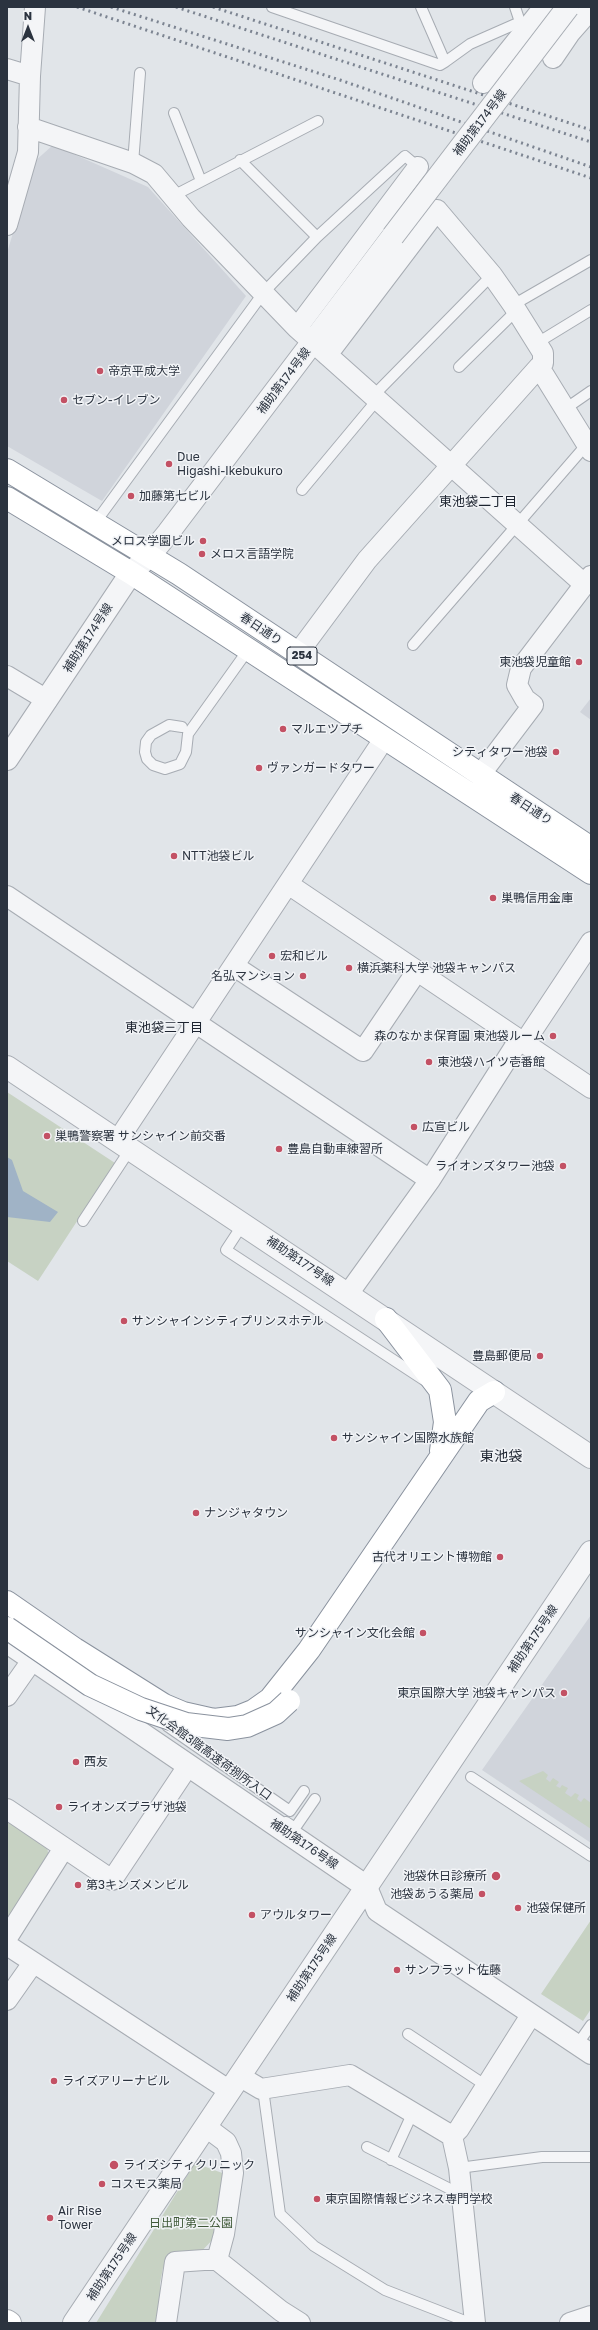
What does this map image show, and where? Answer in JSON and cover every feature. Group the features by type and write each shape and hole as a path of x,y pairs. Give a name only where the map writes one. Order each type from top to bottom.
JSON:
{"main road":[{"name":"春日通り","path":"7,470 150,555 591,848"},
{"name":"春日通り","path":"7,498 131,573 591,873"},
{"path":"386,1319 440,1390 446,1422 445,1437 440,1458"},
{"path":"7,1628 90,1685 158,1715 208,1728 228,1729 260,1721 276,1713 280,1700 309,1650 479,1401 494,1392"},
{"path":"7,1602 75,1649 164,1705 198,1718 214,1720 238,1717 280,1700 490,1406 494,1392"}],"street":[{"path":"7,225 28,152 30,76 35,7"},
{"path":"482,83 522,27 544,7"},
{"name":"補助第174号線","path":"7,759 131,573 150,555 320,349 393,236 568,7"},
{"path":"553,58 570,33 591,9"},
{"path":"570,33 591,30"},
{"path":"7,69 30,76"},
{"path":"28,127 133,163 154,174 191,218 264,292 267,299 297,328 516,525 588,580 521,668 517,685 525,699 532,705 480,775"},
{"path":"297,328 418,167"},
{"path":"298,653 367,560 450,465 539,367 544,359 537,343 492,275 437,210 320,349"},
{"path":"539,367 589,448"},
{"path":"7,676 47,700"},
{"path":"125,1144 196,1022 384,739"},
{"path":"288,884 591,1088"},
{"path":"7,896 430,1180"},
{"path":"348,1294 430,1180 521,1041 591,942"},
{"path":"234,966 363,1052 417,971"},
{"name":"補助第177号線","path":"7,1067 125,1144 591,1457"},
{"name":"補助第175号線","path":"74,2323 591,1552"},
{"name":"補助第176号線","path":"7,1642 367,1887"},
{"path":"7,1696 33,1660"},
{"path":"7,1809 112,1880 188,1766"},
{"path":"7,1938 64,1848"},
{"path":"367,1887 377,1911 584,2050"},
{"path":"7,1945 33,1963 234,2084 263,2089 350,2075 452,2136 459,2168 475,2323"},
{"path":"7,2000 33,1963"},
{"path":"452,2136 459,2129 531,2015"},
{"path":"206,2127 226,2142 231,2153 232,2172 224,2234 217,2260"},
{"path":"166,2323 175,2262 217,2260 281,2311 300,2323"},
{"path":"570,2323 591,2316"}],"lane":[{"path":"272,7 296,12 440,65 470,44 522,27 515,7"},
{"path":"421,7 445,62"},
{"path":"133,163 140,73"},
{"path":"174,113 201,181"},
{"path":"172,196 318,121"},
{"path":"95,523 264,292 317,237 405,156 418,167"},
{"path":"240,160 317,237"},
{"path":"459,367 514,308 591,260"},
{"path":"302,490 377,400 377,392 492,275"},
{"path":"537,343 591,310"},
{"path":"565,408 591,391"},
{"path":"413,644 516,525 589,448"},
{"path":"182,728 169,725 151,734 146,742 145,752 147,759 153,765 165,769 180,764 186,752 188,734 248,650"},
{"path":"83,1222 125,1144"},
{"path":"243,1224 226,1250 440,1390"},
{"name":"文化会館3階高速荷捌所入口","path":"75,1649 166,1726 290,1811 304,1791"},
{"path":"90,1685 295,1828 315,1799"},
{"path":"471,1777 591,1856"},
{"path":"584,2050 591,2025"},
{"path":"408,2034 485,2086"},
{"path":"263,2089 280,2214 314,2246 385,2290 470,2323"},
{"path":"392,2160 413,2112"},
{"path":"367,2147 462,2195"},
{"path":"459,2168 542,2157 591,2157"}],"shaded area":[{"name":"帝京平成大学","path":"53,145 148,187 246,296 102,501 7,446 7,253 34,162"},
{"path":"591,698 591,720 580,712"},
{"name":"東京国際大学 池袋キャンパス","path":"591,1615 591,1843 482,1770"}],"green space":[{"path":"7,1092 115,1163 38,1281 7,1261"},
{"path":"543,1771 548,1775 546,1779 550,1782 553,1778 559,1782 556,1786 560,1788 562,1785 568,1788 565,1793 571,1797 575,1793 579,1795 577,1799 581,1802 584,1798 591,1803 591,1829 519,1781"},
{"path":"7,1819 47,1846 49,1859 7,1924"},
{"path":"591,1920 591,2009 583,2021 541,1994"},
{"name":"日出町第二公園","path":"195,2163 225,2174 217,2235 197,2256 169,2257 163,2268 160,2283 160,2320 155,2321 155,2323 96,2323"}],"water":[{"path":"7,1157 12,1160 23,1191 58,1212 50,1222 7,1217"}],"railway":[{"path":"77,7 591,178"},
{"path":"111,7 340,80 591,167"},
{"path":"176,7 591,142"},
{"path":"213,7 591,130"}],"place":[{"name":"帝京平成大学","path":"100,371"},
{"name":"セブン-イレブン","path":"64,400"},
{"name":"Due Higashi-Ikebukuro","path":"169,464"},
{"name":"加藤第七ビル","path":"131,496"},
{"name":"メロス学園ビル","path":"203,541"},
{"name":"メロス言語学院","path":"202,554"},
{"name":"東池袋児童館","path":"579,662"},
{"name":"マルエツプチ","path":"283,729"},
{"name":"シティタワー池袋","path":"556,752"},
{"name":"ヴァンガードタワー","path":"259,768"},
{"name":"NTT池袋ビル","path":"174,856"},
{"name":"巣鴨信用金庫","path":"493,898"},
{"name":"宏和ビル","path":"272,956"},
{"name":"横浜薬科大学 池袋キャンパス","path":"349,968"},
{"name":"名弘マンション","path":"303,976"},
{"name":"森のなかま保育園 東池袋ルーム","path":"553,1036"},
{"name":"東池袋ハイツ壱番館","path":"429,1062"},
{"name":"広宣ビル","path":"414,1127"},
{"name":"巣鴨警察署 サンシャイン前交番","path":"47,1136"},
{"name":"豊島自動車練習所","path":"279,1149"},
{"name":"ライオンズタワー池袋","path":"563,1166"},
{"name":"サンシャインシティプリンスホテル","path":"124,1321"},
{"name":"豊島郵便局","path":"540,1356"},
{"name":"サンシャイン国際水族館","path":"334,1438"},
{"name":"ナンジャタウン","path":"196,1513"},
{"name":"古代オリエント博物館","path":"500,1557"},
{"name":"サンシャイン文化会館","path":"423,1633"},
{"name":"東京国際大学 池袋キャンパス","path":"564,1693"},
{"name":"西友","path":"76,1762"},
{"name":"ライオンズプラザ池袋","path":"59,1807"},
{"name":"池袋休日診療所","path":"496,1876"},
{"name":"第3キンズメンビル","path":"78,1885"},
{"name":"池袋あうる薬局","path":"482,1894"},
{"name":"池袋保健所","path":"518,1908"},
{"name":"アウルタワー","path":"252,1915"},
{"name":"サンフラット佐藤","path":"397,1970"},
{"name":"ライズアリーナビル","path":"54,2081"},
{"name":"ライズシティクリニック","path":"114,2165"},
{"name":"コスモス薬局","path":"102,2184"},
{"name":"東京国際情報ビジネス専門学校","path":"317,2199"},
{"name":"Air Rise Tower","path":"50,2218"}],"district":[{"name":"東池袋二丁目","path":"478,502"},
{"name":"東池袋三丁目","path":"164,1028"},
{"name":"東池袋","path":"501,1457"}]}
